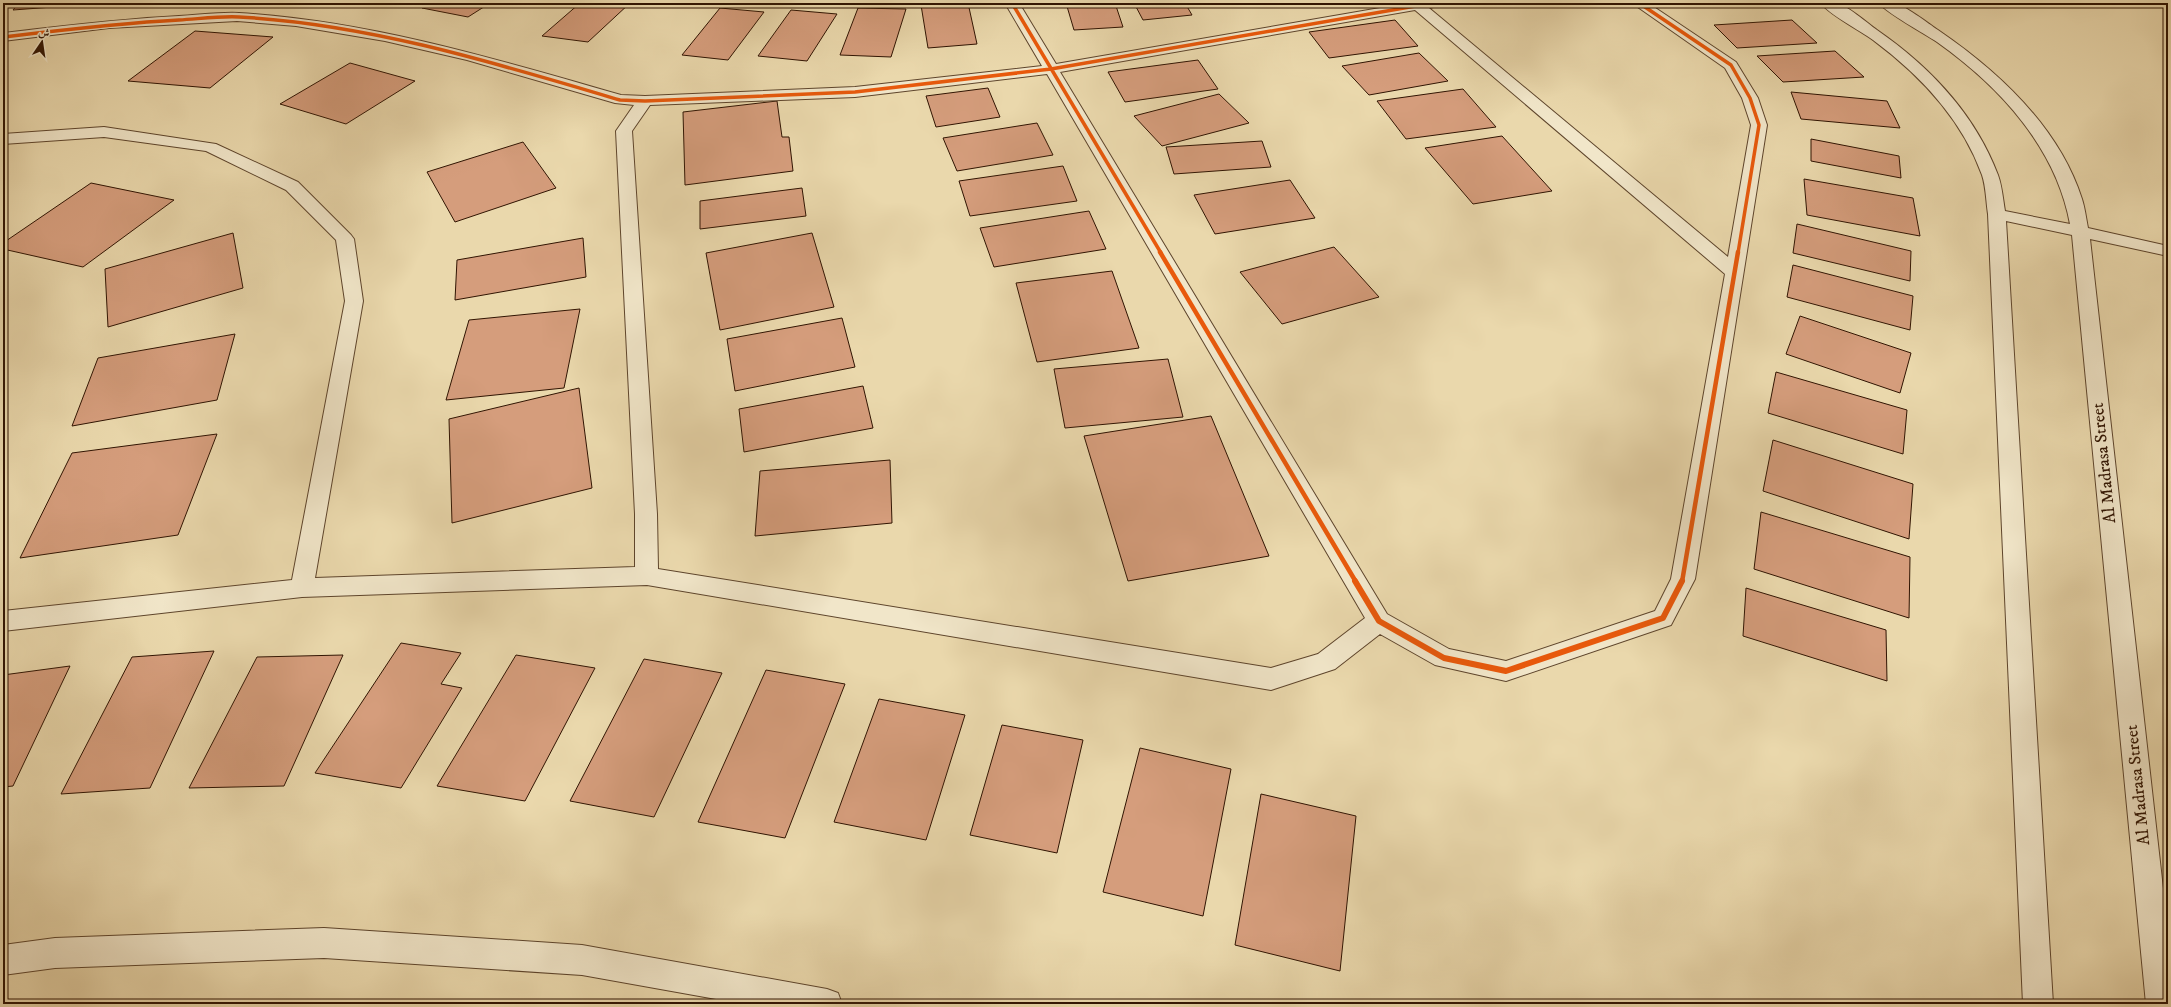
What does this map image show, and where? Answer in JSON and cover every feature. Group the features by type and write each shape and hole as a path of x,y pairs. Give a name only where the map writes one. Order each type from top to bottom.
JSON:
{"street":[{"path":"1012,3 1379,621 1444,658 1506,671 1663,618 1683,579 1759,125 1750,98 1731,65 1640,3"},
{"path":"1828,3 1899,52 1939,90 1971,132 1990,176 1998,214 2038,1004"},
{"name":"Al Madrasa Street","path":"1886,3 1938,35 1983,70 2022,109 2052,151 2072,195 2080,232 2161,1004"},
{"path":"3,37 109,24 237,17 296,22 385,36 470,56 620,100 645,101 855,92 1051,69 1425,4 1734,271"},
{"path":"645,101 624,131 646,514 647,576"},
{"path":"3,139 104,132 210,148 292,186 345,239 354,301 302,588"},
{"path":"1998,214 2168,251"},
{"path":"3,621 302,588 647,576 1271,679 1326,662 1379,621"},
{"path":"3,960 55,953 324,943 582,960 827,1004"}],"building":[{"path":"19,3 68,3 66,6 13,10"},
{"path":"429,3 490,3 468,17 422,8"},
{"path":"580,3 630,3 588,42 542,36"},
{"path":"968,3 977,44 928,48 921,5"},
{"path":"1066,3 1115,3 1123,27 1074,30"},
{"path":"1134,3 1185,3 1192,15 1143,20"},
{"path":"720,8 764,12 728,60 682,55"},
{"path":"858,8 906,9 891,57 840,55"},
{"path":"791,10 837,14 807,61 758,56"},
{"path":"1395,20 1418,46 1329,58 1309,32"},
{"path":"1792,20 1817,43 1737,48 1714,25"},
{"path":"195,31 273,37 210,88 128,81"},
{"path":"1835,51 1864,77 1783,82 1757,56"},
{"path":"1419,53 1448,81 1369,95 1342,66"},
{"path":"1198,60 1218,89 1125,102 1108,72"},
{"path":"350,63 415,81 346,124 280,104"},
{"path":"988,88 1000,117 936,127 926,96"},
{"path":"1463,89 1496,127 1406,139 1377,101"},
{"path":"1791,92 1887,101 1900,128 1801,119"},
{"path":"1219,94 1249,123 1162,146 1134,116"},
{"path":"777,101 782,137 789,137 793,171 685,185 683,112"},
{"path":"1037,123 1053,155 957,171 943,138"},
{"path":"1502,136 1552,191 1473,204 1425,148"},
{"path":"1811,139 1899,156 1901,178 1811,161"},
{"path":"1262,141 1271,167 1174,174 1166,147"},
{"path":"523,142 556,188 455,222 427,172"},
{"path":"1063,166 1077,201 970,216 959,181"},
{"path":"1804,179 1913,198 1920,236 1807,215"},
{"path":"1290,180 1315,218 1215,234 1194,195"},
{"path":"91,183 174,200 83,267 3,249 3,243"},
{"path":"802,188 806,216 700,229 700,201"},
{"path":"1089,211 1106,249 994,267 980,228"},
{"path":"1797,224 1911,251 1910,281 1793,253"},
{"path":"233,233 243,288 108,327 105,269"},
{"path":"812,233 834,307 720,330 706,253"},
{"path":"583,238 586,277 455,300 457,260"},
{"path":"1334,247 1379,297 1282,324 1240,272"},
{"path":"1793,265 1913,296 1910,330 1787,297"},
{"path":"1112,271 1139,348 1037,362 1016,283"},
{"path":"580,309 564,388 446,400 469,320"},
{"path":"1800,316 1911,353 1900,393 1786,354"},
{"path":"842,318 855,367 735,391 727,339"},
{"path":"235,334 217,400 72,426 98,358"},
{"path":"1168,359 1183,417 1065,428 1054,369"},
{"path":"1776,372 1907,410 1903,454 1768,413"},
{"path":"863,386 873,428 744,452 739,409"},
{"path":"579,388 592,488 452,523 449,419"},
{"path":"1211,416 1269,556 1128,581 1084,436"},
{"path":"217,434 178,535 20,558 72,453"},
{"path":"1773,440 1913,484 1909,539 1763,491"},
{"path":"890,460 892,523 755,536 760,471"},
{"path":"1761,512 1910,557 1909,618 1754,569"},
{"path":"1746,588 1886,630 1887,681 1743,636"},
{"path":"401,643 461,653 441,684 462,688 401,788 315,773"},
{"path":"214,651 150,788 61,794 132,657"},
{"path":"343,655 284,786 189,788 257,657"},
{"path":"516,655 595,668 525,801 437,786"},
{"path":"644,659 722,673 654,817 570,801"},
{"path":"70,666 13,786 3,787 3,675"},
{"path":"766,670 845,684 785,838 698,822"},
{"path":"879,699 965,715 926,840 834,822"},
{"path":"1002,725 1083,740 1057,853 970,835"},
{"path":"1140,748 1231,769 1203,916 1103,892"},
{"path":"1261,794 1356,816 1340,971 1235,945"}],"cycle path":[{"path":"1012,3 1379,621 1444,658 1506,671 1663,618 1683,579 1759,125 1750,98 1731,65 1639,3"},
{"path":"3,37 109,24 237,17 296,22 385,37 470,56 620,100 645,101 855,92 1051,69 1433,3"}]}
